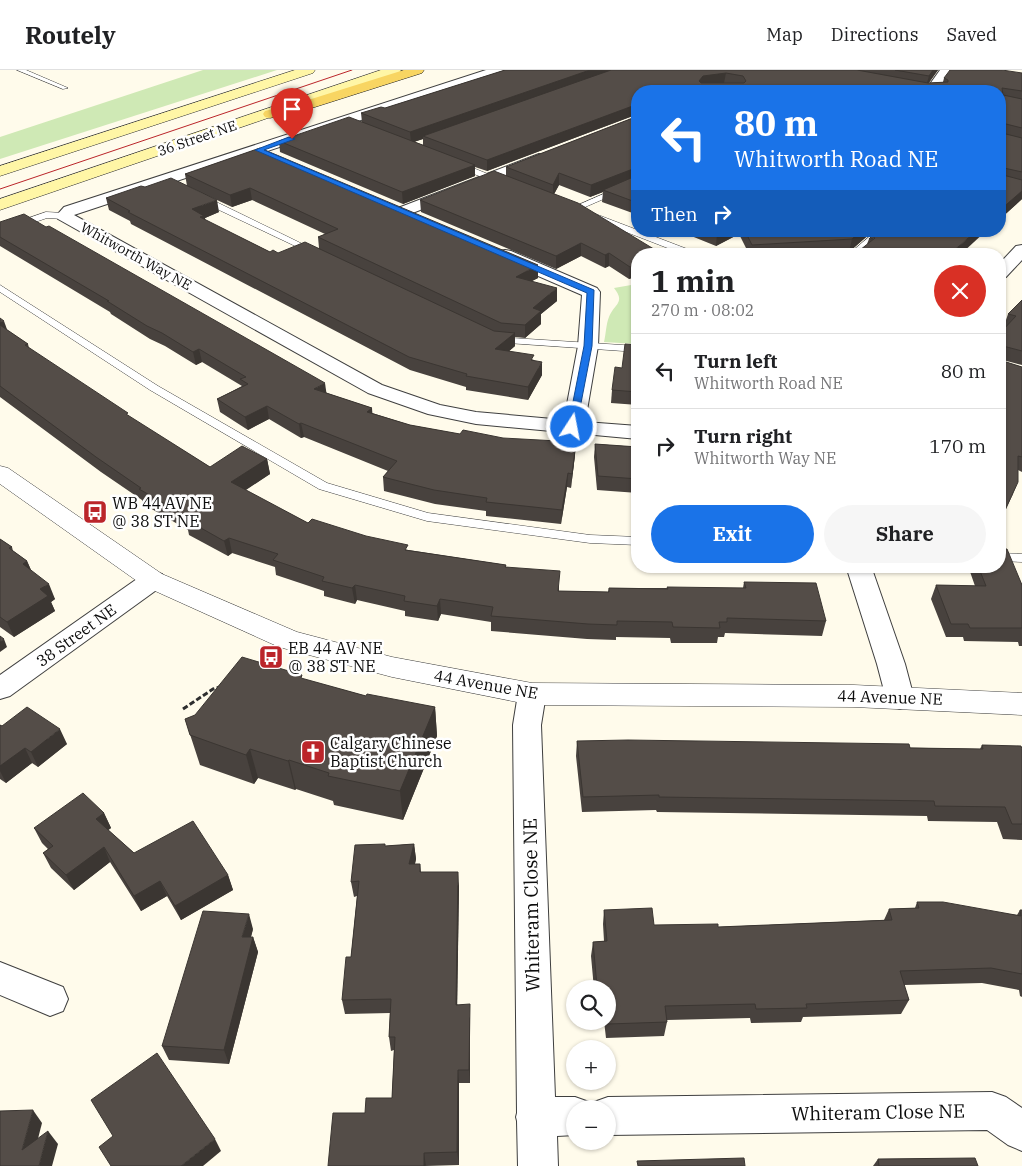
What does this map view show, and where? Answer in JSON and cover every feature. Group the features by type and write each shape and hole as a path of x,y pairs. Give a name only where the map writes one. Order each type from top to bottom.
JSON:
{"main road":[{"name":"36 Street NE","path":"0,171 308,70"},
{"name":"36 Street NE","path":"0,205 394,70"},
{"path":"270,114 310,104 417,70"}],"street":[{"name":"Whitworth Way NE","path":"499,70 342,121 168,182 70,210 64,216 375,389 443,412 476,418 631,432"},
{"path":"936,85 946,70"},
{"path":"258,150 276,158"},
{"path":"404,211 554,152"},
{"path":"386,204 422,219"},
{"path":"493,250 591,292 588,346 572,427"},
{"path":"1006,267 1022,250"},
{"name":"44 Avenue NE","path":"0,473 153,580 289,640 392,667 532,694 854,696 1022,704"},
{"path":"860,573 891,664 900,698"},
{"name":"38 Street NE","path":"0,689 153,580"},
{"name":"Whiteram Close NE","path":"532,694 527,725 535,1117 538,1166"},
{"path":"0,978 50,999"},
{"name":"Whiteram Close NE","path":"616,1116 992,1111 1022,1131"},
{"path":"535,1117 566,1116"}],"lane":[{"path":"20,70 64,88"},
{"path":"342,121 360,128"},
{"path":"447,161 509,184"},
{"path":"573,209 631,184"},
{"path":"190,193 323,256"},
{"path":"564,205 631,231"},
{"path":"0,231 46,215 64,216"},
{"path":"647,237 676,248"},
{"path":"861,248 874,237"},
{"path":"0,288 154,388 323,486 427,517 590,539 631,541"},
{"path":"490,337 499,341 631,349"},
{"path":"1006,557 1022,558"}],"path":[{"path":"184,709 213,688 222,687"}],"green space":[{"path":"203,70 277,70 0,159 0,137"},
{"path":"631,285 631,344 604,342 608,320 619,300 614,288"}],"building":[{"path":"505,70 590,70 410,132 361,113 381,107 385,108"},
{"path":"611,70 857,70 928,83 948,82 944,78 950,70 1002,70 1022,73 1022,91 1006,89 1006,85 631,85 631,107 487,160 423,136","holes":["726,73 743,76 746,81 744,83 701,83 699,81 703,76"]},
{"path":"895,70 933,70 929,76"},
{"path":"1006,96 1022,99 1022,128 1006,124"},
{"path":"349,117 475,165 402,192 279,141"},
{"path":"631,119 631,170 591,185 559,173 553,185 506,167"},
{"path":"1006,134 1022,138 1022,172 1006,168"},
{"path":"260,148 538,265 516,277 557,288 533,308 541,311 525,325 501,323 318,237 338,229 250,188 230,195 185,174"},
{"path":"494,171 578,203 631,235 631,237 652,248 631,248 630,267 609,253 605,255 581,243 556,256 420,200"},
{"path":"1006,176 1022,180 1022,191 1006,205"},
{"path":"171,178 217,200 192,209 204,216 200,217 270,252 273,250 278,253 305,242 494,331 515,333 495,349 534,355 531,360 542,362 528,387 466,376 467,374 409,357 128,212 130,211 106,198"},
{"path":"631,178 631,200 603,190"},
{"path":"24,214 46,227 49,226 325,383 314,389 372,408 367,412 410,425 460,434 463,430 503,438 576,442 572,474 568,473 562,510 486,502 487,498 434,490 383,477 397,461 301,423 299,424 267,406 245,417 217,399 248,384 240,379 246,377 199,349 193,352 147,326 107,301 109,301 0,237 0,222"},
{"path":"748,237 854,237 852,239 752,245"},
{"path":"871,237 969,237 957,248 862,248 875,238 869,239"},
{"path":"1022,300 1022,351 1006,347 1006,327 1016,316 1008,314"},
{"path":"0,325 28,344 25,345 128,413 126,414 210,467 242,446 267,459 231,482 308,523 312,519 366,536 408,545 405,550 506,565 505,567 560,571 558,591 609,592 609,588 668,589 667,587 746,588 744,582 816,583 826,621 727,618 727,622 719,622 720,628 673,627 672,622 617,621 617,625 588,624 491,616 493,607 440,599 437,606 404,601 405,596 355,585 352,588 322,581 324,577 273,560 278,554 229,538 224,541 185,519 188,517 139,489 141,488 0,386"},
{"path":"625,344 631,344 631,391 612,390 615,367 622,368"},
{"path":"1006,362 1022,367 1022,457 1018,456 1018,482 1006,508"},
{"path":"595,444 631,447 631,478 598,476"},
{"path":"0,539 27,561 23,564 49,584 40,589 48,596 7,622 0,617"},
{"path":"1007,549 1022,585 1022,628 970,628 968,624 951,624 936,585 986,586 981,573 1006,573"},
{"name":"Calgary Chinese Baptist Church","path":"242,657 302,675 301,678 366,696 367,694 435,707 400,791 328,776 329,773 250,749 246,755 190,735 185,719 195,715"},
{"path":"27,707 60,729 31,752 25,748 0,766 0,725 2,726"},
{"path":"577,741 909,744 910,748 983,749 982,745 1021,746 1022,824 1012,824 1005,807 935,806 934,801 659,797 659,795 583,797"},
{"path":"83,793 104,813 96,819 134,853 193,821 228,875 175,906 160,881 134,896 104,847 66,875 43,853 53,846 34,828"},
{"path":"385,844 385,846 414,844 409,864 420,864 420,872 458,872 456,1005 470,1004 469,1070 458,1070 457,1152 424,1153 424,1166 328,1166 333,1113 365,1113 366,1098 392,1098 395,1037 389,1037 391,999 342,1000 346,957 351,957 359,881 351,882 355,845"},
{"path":"917,902 943,902 1021,916 1020,910 1022,910 1022,974 991,968 900,971 909,1000 806,1004 807,1008 756,1009 755,1004 665,1006 667,1022 616,1024 616,980 596,980 593,942 607,941 604,910 652,908 654,925 718,924 718,927 892,920 889,909 919,908"},
{"path":"203,911 249,914 242,937 253,937 224,1050 162,1046"},
{"path":"157,1053 215,1139 181,1166 111,1166 99,1147 113,1136 91,1100"},
{"path":"33,1110 22,1150 48,1131 39,1166 0,1166 0,1111"},
{"path":"744,1158 745,1166 638,1166 637,1161"},
{"path":"975,1158 978,1166 879,1166 878,1159"}],"tram line":[{"path":"0,189 352,70"}],"place":[{"name":"WB 44 AV NE @ 38 ST NE","path":"95,512"},
{"name":"EB 44 AV NE @ 38 ST NE","path":"271,657"},
{"name":"Calgary Chinese Baptist Church","path":"313,752"}],"route":[{"path":"292,139 258,150 591,292 588,346 572,427"}]}
